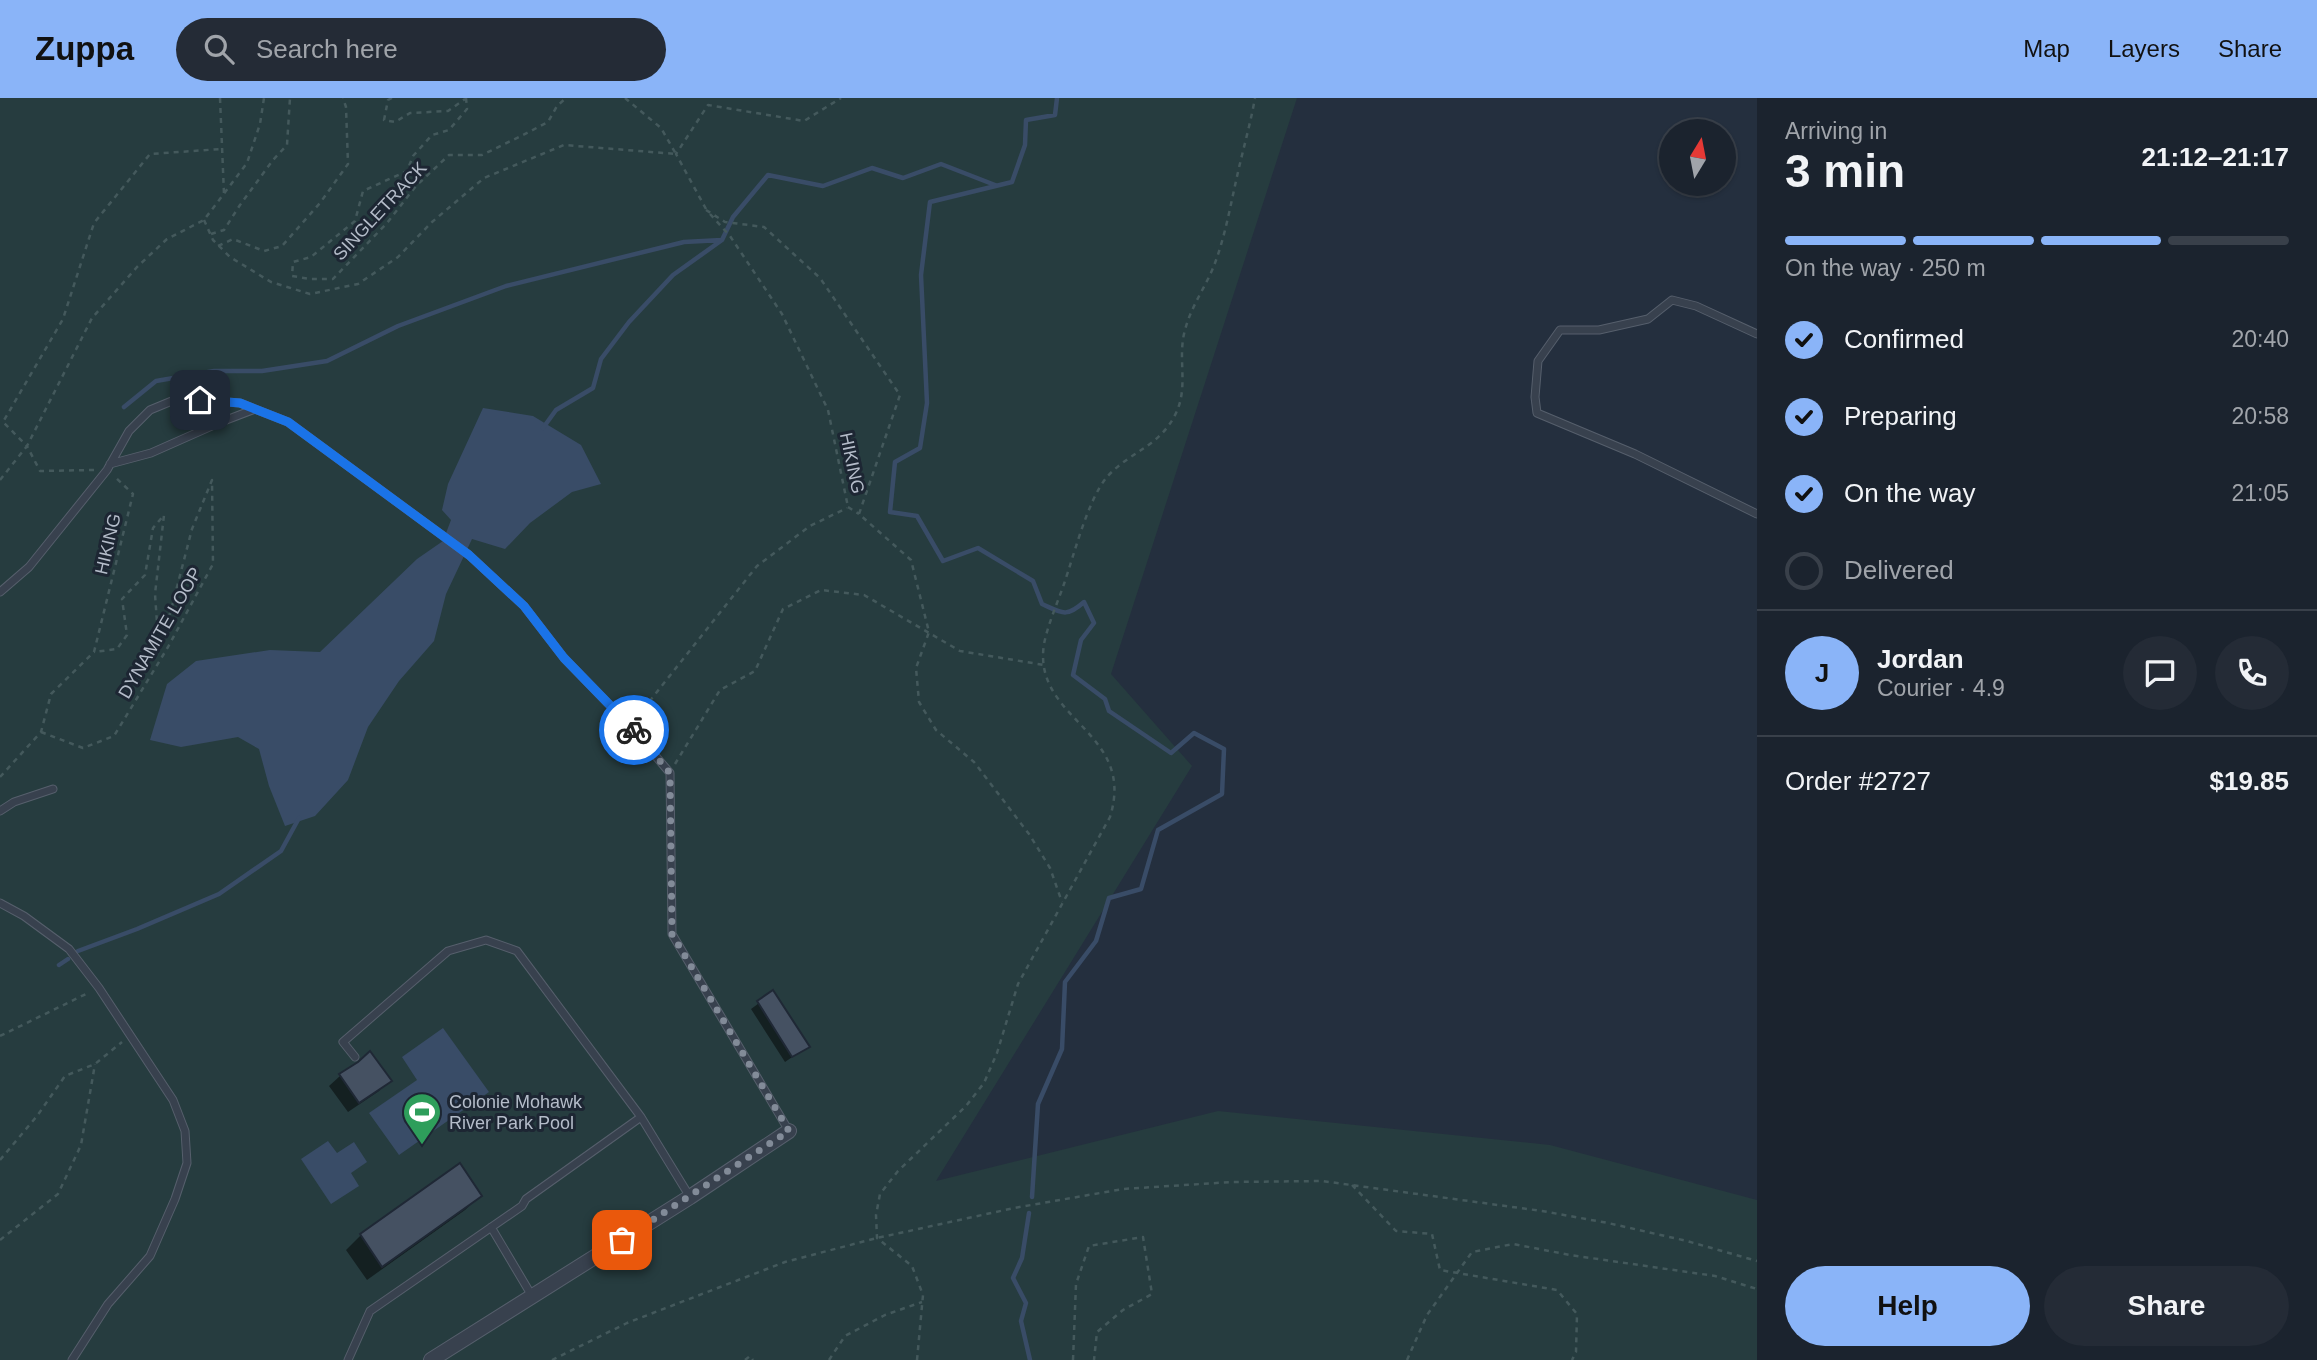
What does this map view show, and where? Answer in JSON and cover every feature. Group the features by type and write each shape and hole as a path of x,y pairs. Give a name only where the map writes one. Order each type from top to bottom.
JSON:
{"street":[{"path":"431,1360 690,1197 789,1131"}],"lane":[{"path":"1757,334 1696,306 1672,300 1648,319 1599,330 1560,330 1538,361 1535,397 1537,413 1635,454 1757,514"},
{"path":"0,592 29,567 108,467 130,431 150,410 180,398 240,403 288,422 469,555 524,606 564,658 630,726 670,773 672,934 789,1131"},
{"path":"108,467 151,453 255,410"},
{"path":"0,811 14,802 53,789"},
{"path":"0,903 24,916 69,949 99,988 173,1100 185,1131 187,1163 175,1199 150,1256 108,1304 72,1360"},
{"path":"355,1057 343,1042 448,951 486,940 517,951 640,1117 690,1197"},
{"path":"348,1360 370,1311 522,1206 526,1199 640,1117"},
{"path":"491,1227 532,1296"}],"path":[{"path":"220,98 224,194"},
{"path":"0,480 27,446 92,318 137,267 167,239 204,220 247,163 260,124 264,98"},
{"path":"211,234 225,230 259,178 287,145 290,98"},
{"path":"218,246 233,239 264,251 282,246 320,203 348,164 346,107 343,98"},
{"name":"SINGLETRACK","path":"393,98 388,100 384,120 395,122 410,113 448,111 466,98"},
{"name":"SINGLETRACK","path":"466,98 467,109 449,130 432,135 413,156 407,171 363,191 355,221 311,257 293,262 292,276 333,279 387,223 416,186 449,155 482,155 548,122 557,106 566,98"},
{"name":"HIKING","path":"625,98 661,128 706,210 730,236 782,314 828,410 848,507 810,526 757,566 630,726"},
{"path":"204,220 218,246 230,257 271,282 310,294 358,284 398,257 432,222 484,178 564,145 676,154 708,105 804,121 841,98"},
{"path":"917,1360 923,1295 912,1266 877,1238 876,1215 880,1194 898,1171 966,1106 984,1083 997,1053 1018,984 1110,817 1115,788 1107,755 1058,700 1050,686 1044,665 1044,645 1101,485 1124,461 1158,439 1178,410 1184,380 1184,332 1220,248 1255,98"},
{"path":"108,467 40,471 27,446 4,422 64,319 94,223 150,154 221,149"},
{"path":"706,210 725,222 764,228 820,278 900,395 859,514"},
{"name":"HIKING","path":"94,652 133,494 108,467"},
{"name":"DYNAMITE LOOP","path":"41,732 83,748 114,736 168,647 213,564 212,480 192,529 170,614 158,623 155,594 164,515 153,528 145,575 122,599 127,635 117,649 94,652"},
{"path":"848,507 911,560 929,632 916,668 919,702 936,730 974,762 1029,834 1050,868 1062,902"},
{"path":"670,773 720,690 755,671 783,609 821,590 864,594 960,651 1044,665"},
{"path":"0,777 41,732 51,694 94,652"},
{"path":"0,1037 99,988"},
{"path":"0,1160 37,1116 65,1076 94,1064 130,1036"},
{"path":"0,1240 58,1194 81,1145 94,1064"},
{"path":"552,1360 627,1323 785,1262 877,1238 1014,1208 1123,1189 1232,1182 1322,1181 1542,1211 1608,1223 1757,1261"},
{"path":"1352,1185 1396,1231 1432,1234 1440,1270 1557,1290 1577,1314 1576,1352 1572,1360"},
{"path":"1073,1360 1076,1284 1089,1246 1143,1237 1152,1294 1123,1310 1097,1332 1094,1360"},
{"path":"1407,1360 1427,1315 1472,1252 1513,1244 1716,1276 1757,1289"},
{"path":"829,1360 845,1336 885,1315 922,1302"},
{"path":"745,1360 750,1356 753,1360"}],"green space":[{"path":"0,98 1297,98 1111,674 1192,766 936,1181 1218,1111 1550,1145 1757,1200 1757,1360 0,1360"}],"water":[{"path":"483,408 533,416 581,445 601,484 572,492 530,523 505,549 472,539 446,594 434,641 399,681 368,727 348,780 315,816 285,826 269,786 259,749 238,737 181,747 150,740 167,684 196,661 270,650 320,652 417,559 443,541 451,520 442,510 448,484"},
{"path":"443,1028 489,1092 399,1155 369,1113 417,1080 402,1057"},
{"path":"328,1141 337,1153 354,1142 367,1162 351,1173 359,1186 331,1204 301,1159"}],"building":[{"path":"773,990 810,1047 792,1057 757,1001"},
{"path":"370,1051 392,1081 359,1103 339,1074"},
{"path":"460,1163 482,1196 382,1267 360,1234"}],"waterway":[{"path":"1032,1197 1038,1104 1062,1049 1065,982 1096,941 1109,898 1141,889 1158,830 1222,794 1224,749 1194,733 1171,753 1109,711 1105,699 1073,675 1081,640 1094,623 1084,602 1068,612 1054,610 1042,604 1033,581 978,548 943,561 917,516 890,512 895,462 920,448 927,403 921,275 930,202 1012,182 1025,145 1026,120 1055,115 1057,98"},
{"path":"543,428 556,410 593,388 601,359 629,322 673,275 722,240 733,217 768,175 823,186 872,168 903,178 941,164 995,185"},
{"path":"124,407 156,381 214,371 262,371 327,361 398,326 506,286 684,242 722,240"},
{"path":"78,951 219,894 281,851 299,818"},
{"path":"59,965 68,959"},
{"path":"1029,1213 1022,1258 1013,1278 1026,1303 1021,1321 1030,1360"}],"way so far":[{"path":"622,1240 789,1131 672,934 670,773 634,730"}],"place":[{"name":"Colonie Mohawk River Park Pool","path":"422,1146"}],"route":[{"path":"200,400 240,403 288,422 469,555 524,606 564,658 634,730"}]}
